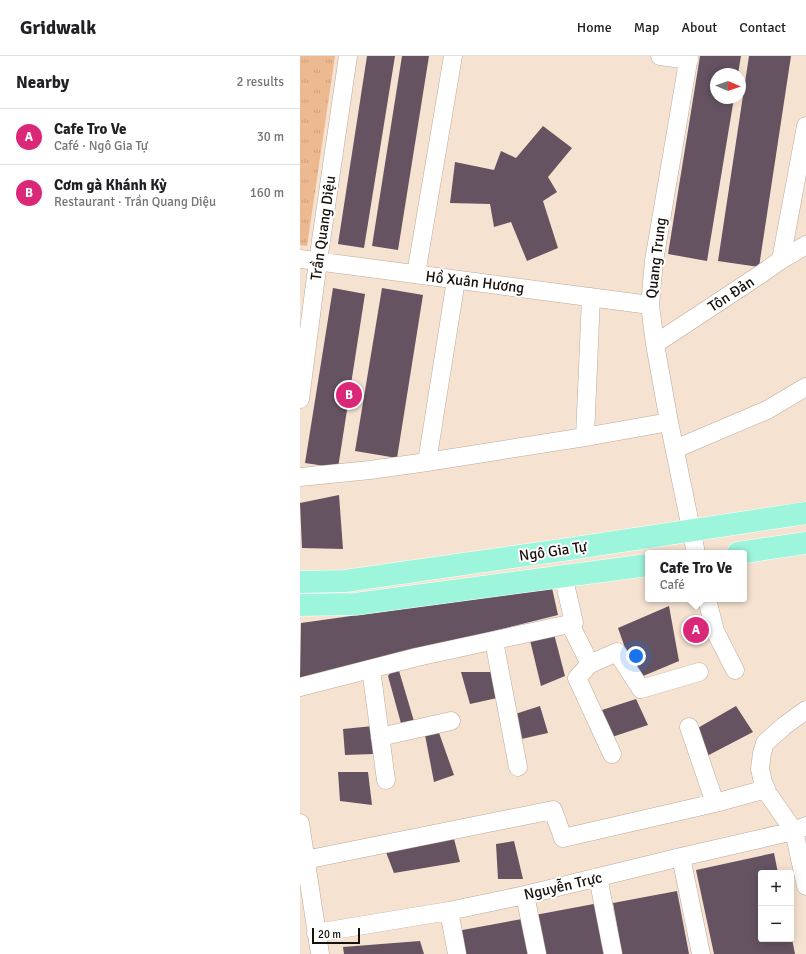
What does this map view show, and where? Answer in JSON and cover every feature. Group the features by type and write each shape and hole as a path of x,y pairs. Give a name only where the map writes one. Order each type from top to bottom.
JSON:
{"main road":[{"name":"Ngô Gia Tự","path":"300,582 353,580 569,550 806,513"},
{"path":"747,552 806,544"},
{"name":"Ngô Gia Tự","path":"300,605 356,604 563,575 645,565"}],"street":[{"name":"Trần Quang Diệu","path":"300,399 304,336 318,261 348,56"},
{"path":"416,274 452,56"},
{"path":"660,56 689,58"},
{"name":"Quang Trung","path":"689,58 654,261 650,305 655,344 669,422 695,550"},
{"path":"781,260 806,126"},
{"name":"Tôn Đản","path":"655,344 806,245"},
{"name":"Hồ Xuân Hương","path":"300,259 650,305"},
{"path":"427,462 456,280"},
{"path":"585,437 591,297"},
{"path":"675,449 767,410 806,387"},
{"path":"300,476 370,470 427,462 669,422"},
{"path":"300,687 417,657 574,623 563,575"},
{"path":"708,602 715,631 735,670"},
{"path":"570,624 590,664"},
{"path":"494,641 518,767"},
{"path":"612,754 577,678 590,664 617,652 641,689 699,672"},
{"path":"371,669 386,780"},
{"path":"806,710 784,726 765,743 760,769 766,789 800,828 806,886"},
{"path":"380,737 451,722"},
{"path":"688,727 715,802"},
{"path":"305,860 553,810 562,838 766,789"},
{"path":"300,823 320,954"},
{"name":"Nguyễn Trực","path":"316,933 448,911 525,895 800,828"},
{"path":"681,857 702,954"},
{"path":"598,877 613,954"},
{"path":"525,895 537,954"},
{"path":"448,911 457,954"}],"green space":[{"path":"300,56 335,56 307,246 300,245"}],"building":[{"path":"367,56 395,56 364,248 338,244"},
{"path":"402,56 429,56 398,250 372,246"},
{"path":"700,56 741,56 739,68 710,68 710,104 733,104 707,261 668,254"},
{"path":"749,56 791,56 759,267 718,261 742,104 746,104 746,76"},
{"path":"543,126 572,148 548,177 557,192 543,201 558,248 527,261 511,222 494,227 490,204 450,203 455,162 494,170 501,151 516,158"},
{"path":"333,288 365,294 338,468 305,463"},
{"path":"382,288 423,295 397,458 355,451"},
{"path":"339,495 343,549 302,548 300,503"},
{"path":"552,588 558,615 300,679 301,623"},
{"path":"669,606 679,661 636,679 618,628"},
{"path":"554,634 565,676 541,686 529,636"},
{"path":"397,664 416,728 402,727 388,676"},
{"path":"461,672 491,672 497,698 470,704"},
{"path":"636,699 648,725 609,738 602,710"},
{"path":"540,706 548,733 508,742 509,716"},
{"path":"736,706 753,732 705,757 689,733"},
{"path":"373,726 374,754 345,755 343,729"},
{"path":"438,730 454,775 434,782 425,735"},
{"path":"338,772 368,772 372,805 340,801"},
{"path":"452,831 460,862 394,873 384,847"},
{"path":"514,841 523,879 498,879 496,844"},
{"path":"774,853 777,870 758,870 758,942 793,942 795,954 714,954 696,870"},
{"path":"677,891 689,954 622,954 613,903"},
{"path":"599,903 609,954 542,954 535,915"},
{"path":"522,919 528,954 461,954 457,931"},
{"path":"420,941 424,954 344,954 343,947"}],"place":[{"name":"Cơm gà Khánh Kỳ","path":"349,395"},
{"name":"Cafe Tro Ve","path":"696,630"}]}
